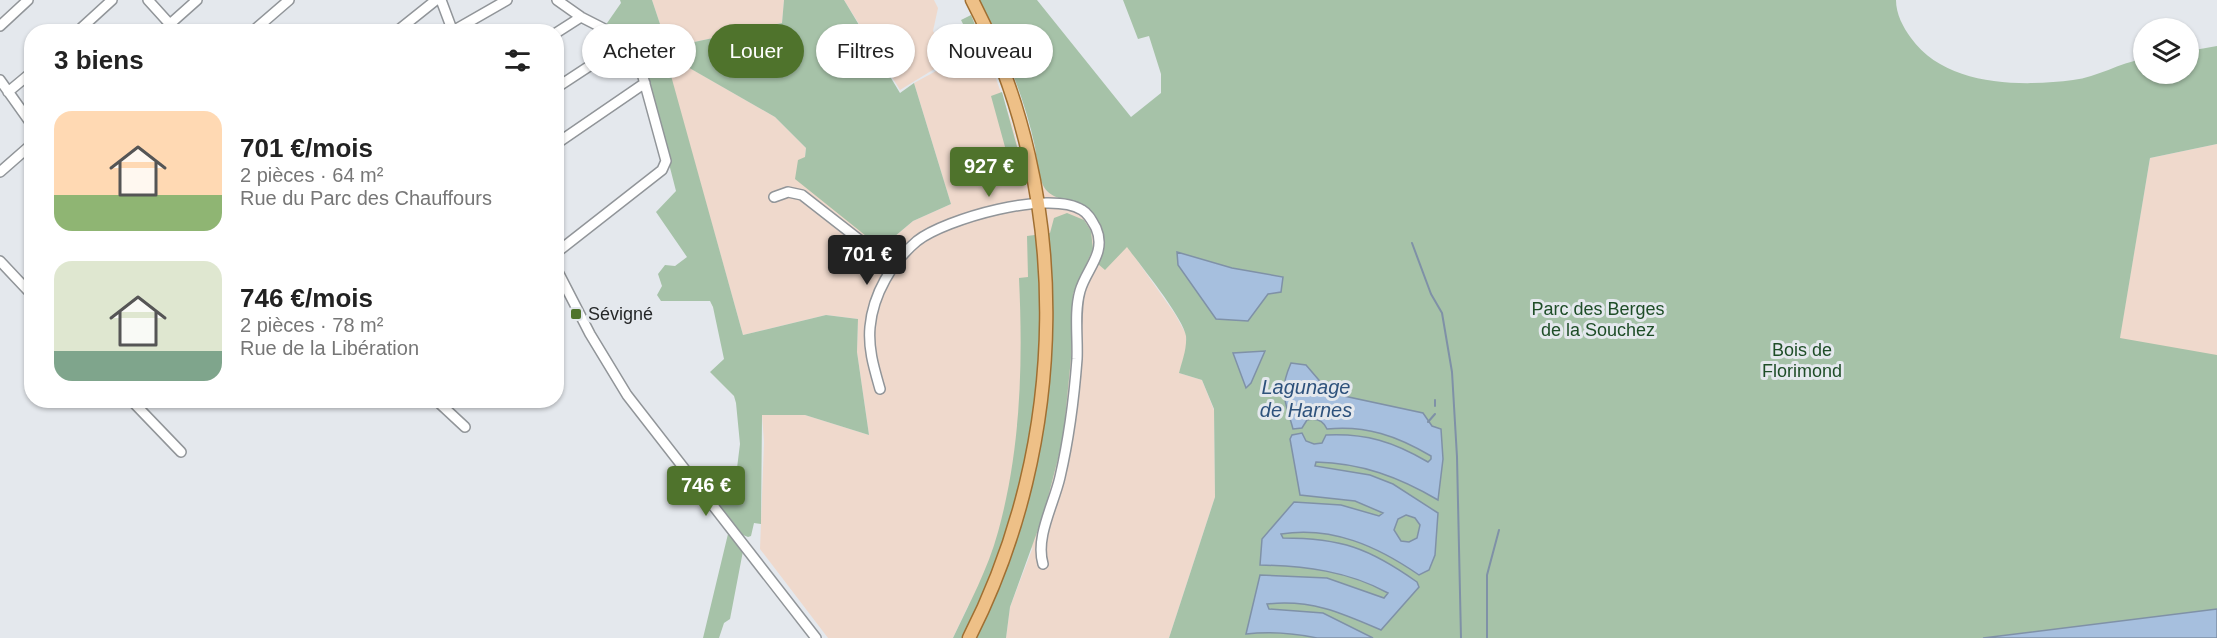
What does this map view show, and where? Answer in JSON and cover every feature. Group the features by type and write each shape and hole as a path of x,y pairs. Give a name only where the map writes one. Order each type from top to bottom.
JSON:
{"main road":[{"path":"969,638 1012,534 1033,457 1046,342 1046,300 1037,205 1026,146 1010,90 972,0"}],"street":[{"path":"0,26 28,0"},
{"path":"86,24 112,0"},
{"path":"148,0 170,23 197,0"},
{"path":"261,24 289,0"},
{"path":"406,24 436,0"},
{"path":"441,0 450,24"},
{"path":"465,24 507,0"},
{"path":"557,0 595,24"},
{"path":"564,28 581,17"},
{"path":"564,83 582,71"},
{"path":"564,247 665,167 666,162 644,78"},
{"path":"8,92 24,79"},
{"path":"0,80 24,114"},
{"path":"564,138 645,82"},
{"path":"0,172 24,151"},
{"path":"774,196 788,192 802,195 893,266"},
{"path":"880,389 870,351 870,325 881,288 893,266 904,254 935,229 1013,206 1053,203 1082,210 1090,217 1100,242 1095,262 1079,293 1072,413 1060,478 1041,545 1043,564"},
{"path":"0,261 24,286"},
{"path":"564,284 583,321 627,395 816,638"},
{"path":"139,408 181,452"},
{"path":"445,408 465,427"}],"shaded area":[{"path":"652,0 784,0 782,23 708,24 708,39 696,42 696,24 660,24"},
{"path":"844,0 934,0 938,8 935,24 927,24 927,73 900,90 893,78 915,78 915,24 859,24"},
{"path":"696,71 775,117 806,148 805,157 881,248 913,221 951,204 914,83 927,76 927,78 996,78 1013,127 1024,172 1039,169 1047,191 1056,197 1083,205 1127,246 1175,314 1186,334 1186,350 1179,373 1202,380 1214,410 1215,497 1169,638 1006,638 1010,607 1033,547 968,606 953,638 828,638 760,549 764,442 762,415 805,415 869,435 857,352 858,319 826,315 743,335 671,78 696,78"},
{"path":"2217,144 2217,361 2119,342 2150,158"}],"green space":[{"path":"620,0 652,0 660,24 606,24 621,3"},
{"path":"784,0 844,0 858,24 816,24 816,78 891,78 900,93 914,83 951,204 913,221 881,248 795,179 798,160 805,157 806,148 775,117 696,72 696,42 708,39 708,78 804,78 804,24 777,24 782,23"},
{"name":"Parc des Berges de la Souchez","path":"978,0 1037,0 1131,117 1161,93 1161,74 1149,36 1138,39 1123,0 1896,0 1897,10 1911,38 1926,54 1943,66 1985,80 2030,83 2073,80 2133,62 2133,84 2199,84 2199,49 2217,46 2217,144 2150,158 2120,338 2217,355 2217,638 1169,638 1215,497 1214,409 1202,380 1179,373 1186,346 1183,327 1127,247 1105,270 1098,264 1100,257 1092,213 1051,195 1044,187 1038,170 1030,128 1014,78 1053,78 1053,24 990,24"},
{"path":"971,15 975,24 963,24 961,20"},
{"path":"647,78 672,78 743,335 826,315 858,319 857,352 869,435 805,415 762,415 761,524 754,523 751,536 748,537 743,535 712,495 736,476 740,444 734,396 710,372 724,359 713,307 710,301 661,301 657,295 662,286 658,274 665,265 675,266 687,257 656,212 676,191"},
{"path":"1002,92 1024,172 1013,176 991,96"},
{"path":"1067,213 1084,220 1091,231 1093,249 1073,294 1071,358 1063,439 1044,513 1010,607 1006,638 953,638 994,546 1012,469 1019,406 1021,342 1019,278 1028,277 1027,236 1050,233 1054,218"},
{"path":"728,534 743,551 730,619 724,623 719,638 703,638"}],"water":[{"path":"1177,252 1232,268 1283,277 1281,292 1268,294 1248,321 1216,319 1178,265"},
{"path":"1265,351 1251,383 1246,388 1233,353"},
{"name":"Lagunage de Harnes","path":"1291,363 1306,365 1330,393 1423,413 1432,426 1441,429 1443,459 1438,500 1409,484 1364,468 1316,462 1315,466 1370,475 1393,484 1438,513 1435,555 1429,570 1419,575 1370,547 1336,536 1300,532 1281,534 1283,538 1322,540 1354,547 1384,561 1417,582 1419,587 1381,630 1326,609 1298,604 1267,604 1269,609 1323,613 1373,638 1317,638 1273,633 1246,634 1260,575 1327,578 1384,598 1388,593 1357,579 1326,571 1260,565 1262,539 1294,502 1341,505 1379,516 1383,513 1355,501 1300,495 1290,439 1292,435 1302,433 1306,441 1314,444 1322,443 1326,435 1367,437 1391,444 1428,462 1431,459 1431,456 1393,438 1355,429 1327,429 1319,420 1307,420 1302,428 1293,429 1284,396 1287,373","holes":["1406,515 1415,518 1420,525 1417,538 1409,542 1401,541 1394,530 1398,519"]},
{"path":"2217,609 2217,638 1983,638"}],"waterway":[{"path":"1412,243 1431,294 1442,313 1452,372 1457,457 1461,638"},
{"path":"1435,400 1435,406"},
{"path":"1428,422 1435,414"},
{"path":"1487,638 1487,575 1499,530"}],"place":[{"name":"Sévigné","path":"576,314"}],"park label":[{"name":"Bois de Florimond","path":"1802,360"}]}
